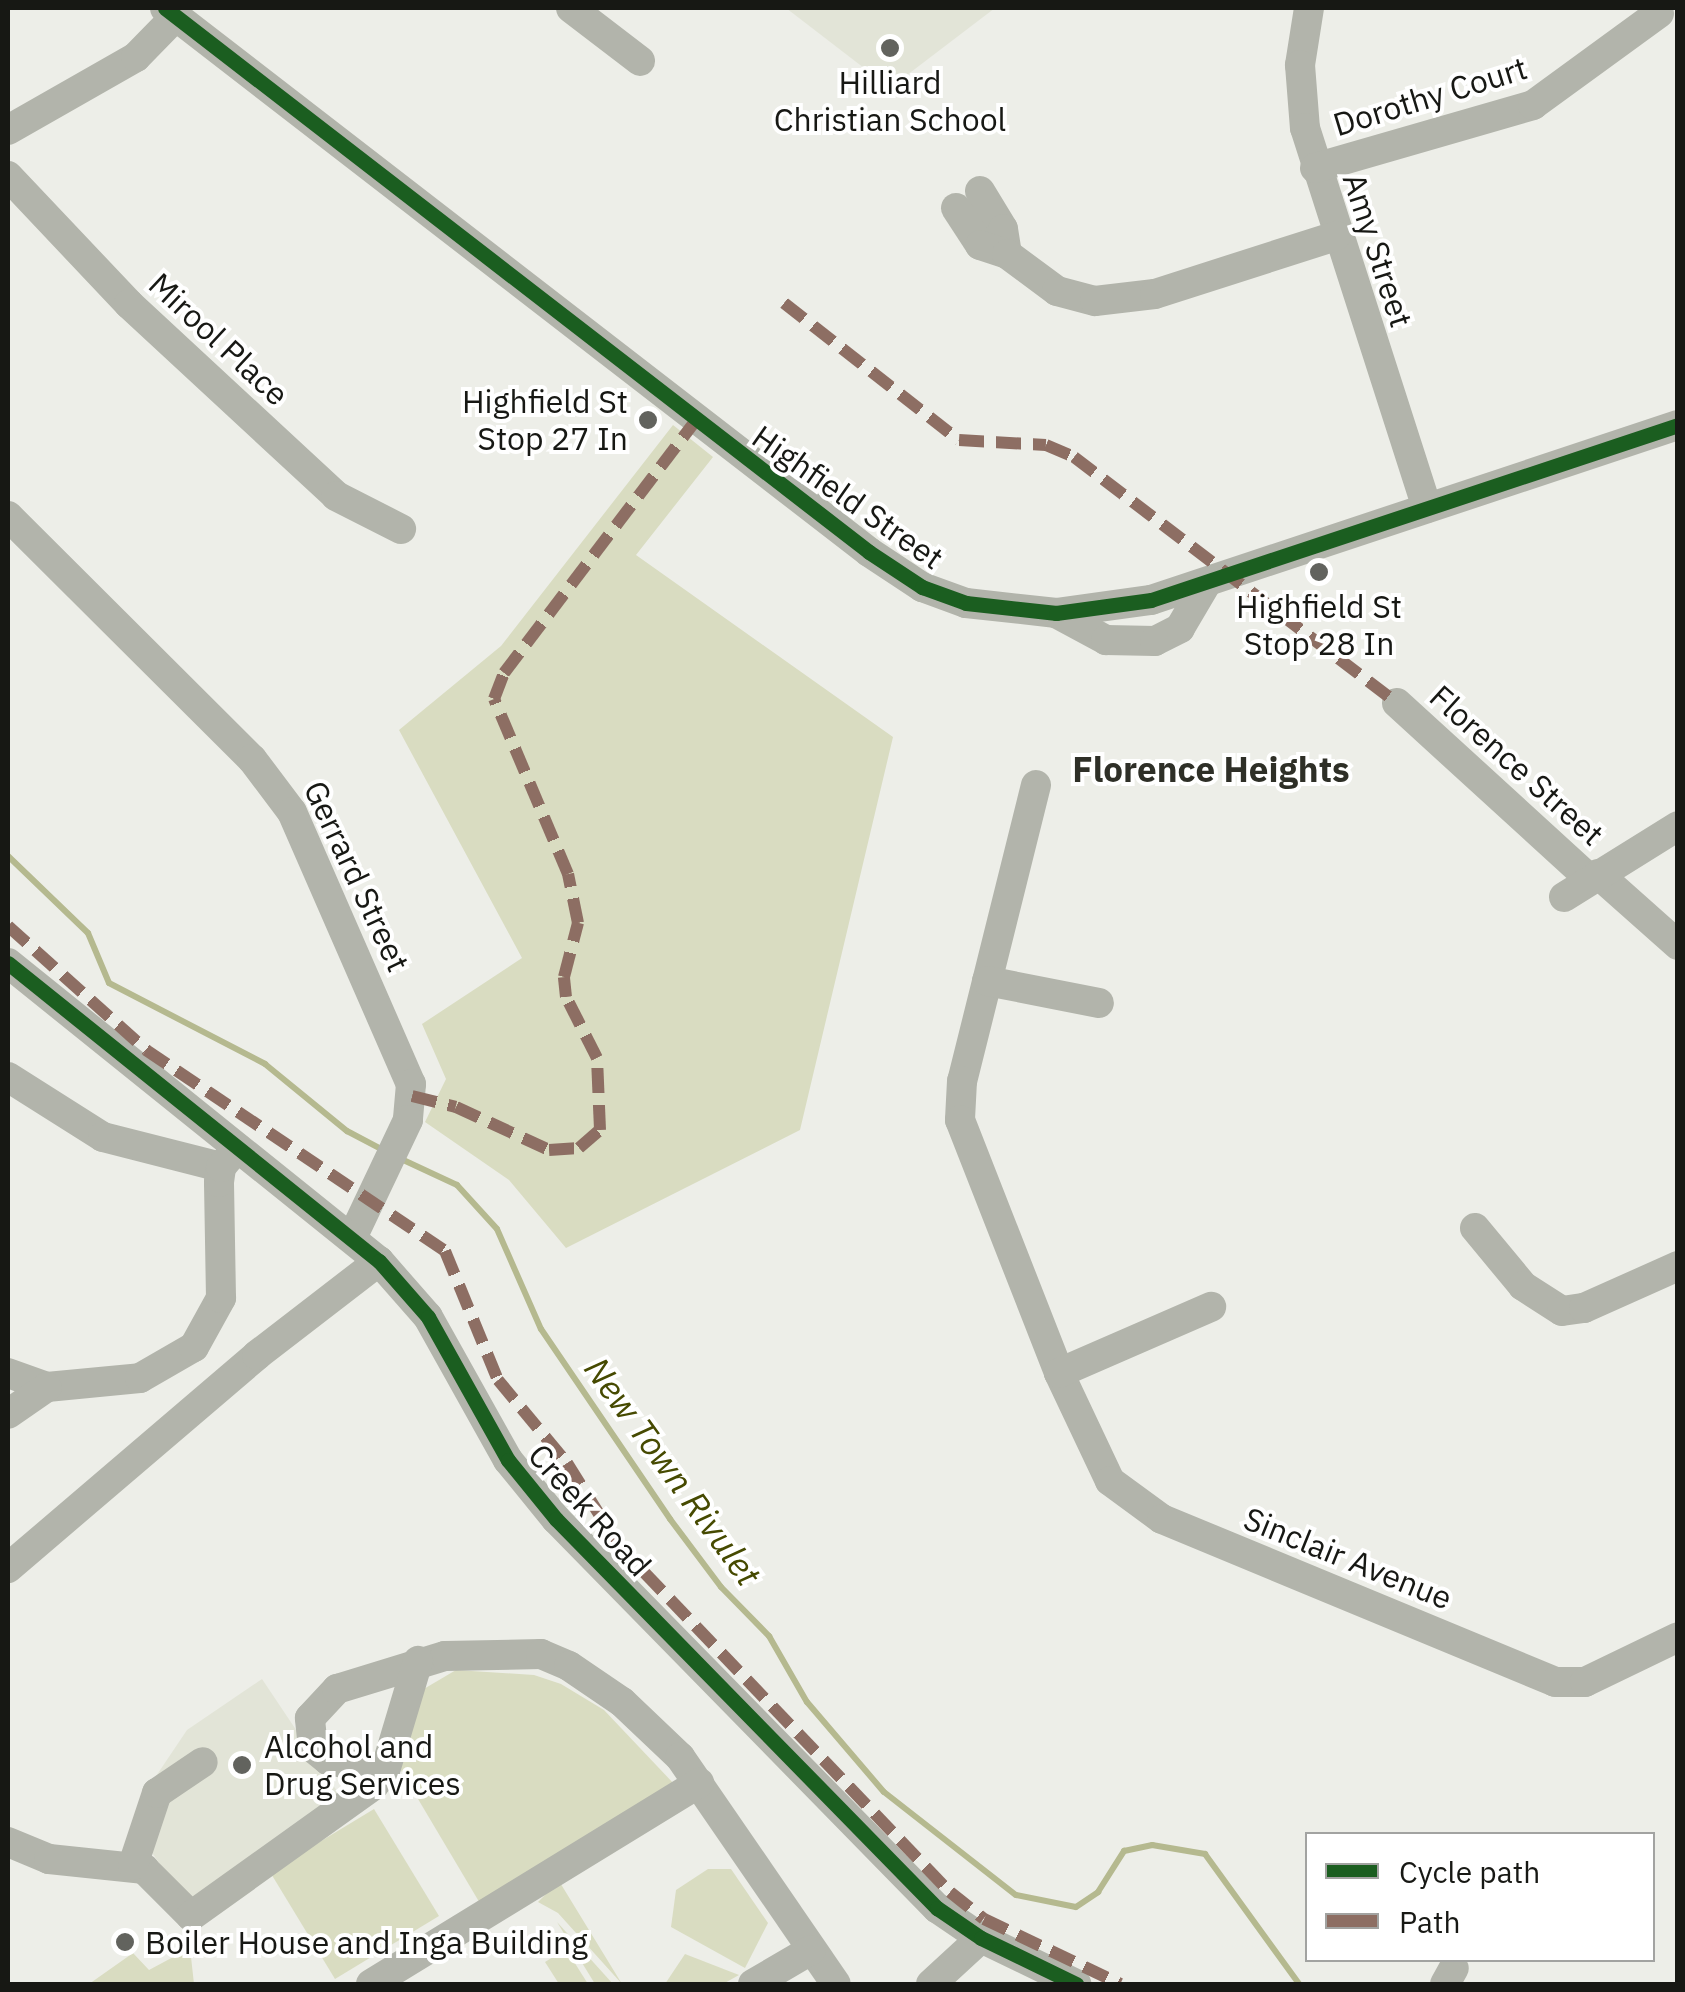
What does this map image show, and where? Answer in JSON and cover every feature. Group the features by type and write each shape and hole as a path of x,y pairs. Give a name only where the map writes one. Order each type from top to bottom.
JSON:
{"street":[{"path":"571,8 640,61"},
{"name":"Amy Street","path":"1310,8 1300,96 1315,168 1427,508"},
{"path":"8,130 136,57 170,12"},
{"name":"Highfield Street","path":"170,12 894,570 966,604 1056,613 1118,607 1207,582 1678,425"},
{"name":"Dorothy Court","path":"1315,168 1532,104 1660,13"},
{"name":"Mirool Place","path":"8,176 129,304 336,496 401,529"},
{"path":"968,200 980,245 1007,254 1057,291 1115,302 1336,236"},
{"name":"Gerrard Street","path":"8,516 275,784 403,1057 412,1084 408,1120 353,1236"},
{"name":"Highfield Street","path":"1056,613 1106,640 1155,641 1180,628 1207,582"},
{"name":"Florence Street","path":"1397,703 1594,877 1678,945"},
{"name":"Sinclair Avenue","path":"1036,785 962,1082 963,1139 1101,1468 1132,1503 1162,1520 1565,1684 1593,1679 1678,1637"},
{"path":"1564,896 1678,826"},
{"name":"Creek Road","path":"8,963 229,1157 353,1236 379,1260 428,1317 508,1460 556,1520 911,1882 981,1938 1076,1984"},
{"path":"987,981 1099,1003"},
{"path":"8,1077 102,1137 229,1157 221,1298 208,1330 178,1360 140,1378 47,1387 8,1373"},
{"path":"1474,1228 1523,1286 1562,1311 1584,1308 1678,1266"},
{"path":"8,1568 257,1355 379,1260"},
{"path":"1059,1373 1211,1307"},
{"path":"8,1414 47,1387"},
{"path":"385,1771 320,1756 309,1738 310,1718 325,1698 350,1682 418,1661 541,1654 622,1702 699,1782 836,1984"},
{"path":"8,1842 48,1859 132,1865 191,1916 360,1798 385,1771 418,1661"},
{"path":"132,1865 158,1793 203,1762"},
{"path":"371,1984 699,1782"},
{"path":"931,1984 981,1938"},
{"path":"753,1984 811,1950"}],"shaded area":[{"name":"Hilliard Christian School","path":"786,8 995,8 890,88"},
{"name":"Alcohol and Drug Services","path":"262,1679 345,1803 189,1908 135,1827 140,1800 187,1730"}],"green space":[{"path":"673,425 713,457 636,555 893,737 800,1130 566,1248 509,1180 425,1122 446,1079 422,1024 522,958 399,730 501,646"},
{"path":"456,1670 534,1675 561,1684 604,1710 675,1785 481,1905 399,1767 417,1693"},
{"path":"374,1809 439,1916 335,1979 270,1872"},
{"path":"708,1869 731,1869 768,1923 745,1968 671,1927 676,1890"},
{"path":"559,1881 622,1984 558,1913 538,1902"},
{"path":"557,1922 613,1984 595,1984"},
{"path":"190,1948 194,1984 89,1984 133,1953 149,1970"},
{"path":"566,1949 588,1984 559,1984 545,1962"},
{"path":"685,1954 739,1975 723,1984 665,1984"}],"waterway":[{"name":"New Town Rivulet","path":"8,856 88,933 109,983 265,1064 347,1131 383,1150"},
{"name":"New Town Rivulet","path":"399,1158 457,1185 497,1229 541,1329 670,1519 721,1587 769,1636 807,1702 884,1792 1016,1895 1076,1907 1098,1892 1124,1851 1152,1845 1205,1854 1299,1984"}],"marked path":[{"path":"784,303 959,440 1046,445 1074,457 1397,703"},
{"path":"412,1096 456,1107 549,1150 579,1148 600,1130 597,1058 566,997 564,977 578,923 568,874 494,699 504,673 695,421"},
{"path":"8,926 146,1050 445,1251 498,1380 567,1463 619,1546 950,1892 984,1919 1120,1984"}],"cycle path":[{"path":"165,8 869,552 922,587 966,603 1056,613 1151,600 1678,425"},
{"path":"8,963 379,1261 428,1317 508,1460 556,1519 937,1908 981,1938 1076,1984"}],"place":[{"name":"Hilliard Christian School","path":"890,48"},
{"name":"Highfield St Stop 27 In","path":"648,420"},
{"name":"Highfield St Stop 28 In","path":"1319,572"},
{"name":"Alcohol and Drug Services","path":"242,1765"},
{"name":"Boiler House and Inga Building","path":"125,1942"}],"district":[{"name":"Florence Heights","path":"1211,769"}]}
